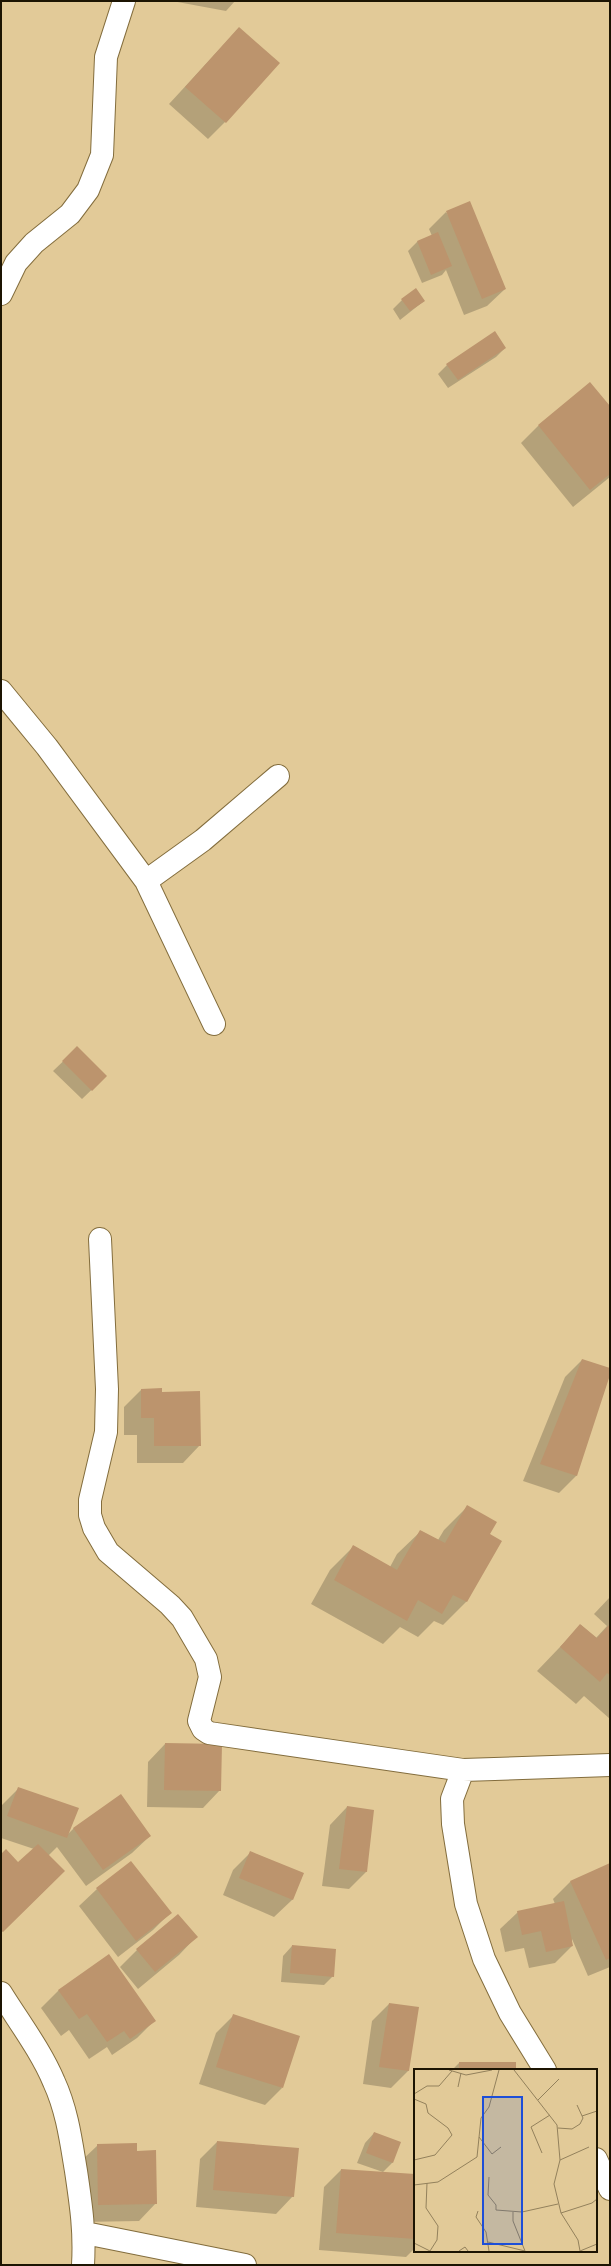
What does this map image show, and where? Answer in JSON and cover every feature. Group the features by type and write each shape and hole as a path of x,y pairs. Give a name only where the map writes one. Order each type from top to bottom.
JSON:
{"street":[{"path":"1,294 16,263 34,243 70,214 88,190 102,155 106,57 124,1"},
{"path":"1,691 47,747 146,881 214,1024"},
{"path":"146,881 203,840 278,776"},
{"path":"100,1239 107,1389 106,1432 90,1500 90,1515 94,1528 108,1552 170,1605 182,1618 206,1659 210,1677 199,1721 203,1730 209,1733 463,1770 610,1765"},
{"path":"463,1770 452,1799 452,1811 466,1904 484,1959 510,2013 544,2069"},
{"path":"1,1993 36,2048 54,2082 64,2109 71,2140 85,2233 83,2265"},
{"path":"597,2161 610,2189"},
{"path":"85,2233 245,2265"}],"building":[{"path":"239,27 280,63 226,123 185,87"},
{"path":"470,201 506,289 482,299 446,211"},
{"path":"438,232 452,266 431,275 417,241"},
{"path":"416,288 425,301 410,311 401,299"},
{"path":"495,331 506,348 458,380 446,364"},
{"path":"590,382 610,406 610,474 590,490 538,425"},
{"path":"77,1046 107,1076 92,1091 62,1061"},
{"path":"582,1359 610,1368 610,1375 577,1476 540,1464"},
{"path":"162,1388 162,1392 200,1391 201,1446 154,1446 154,1418 141,1418 141,1389"},
{"path":"467,1505 497,1522 490,1534 502,1541 467,1602 453,1595 442,1614 418,1600 407,1621 334,1580 353,1545 397,1570 420,1530 445,1543"},
{"path":"580,1624 597,1638 610,1624 610,1675 607,1673 600,1682 560,1647"},
{"path":"165,1743 222,1744 221,1791 164,1790"},
{"path":"18,1787 79,1808 67,1838 7,1816"},
{"path":"121,1794 151,1836 103,1870 73,1828"},
{"path":"347,1806 374,1810 367,1872 339,1869"},
{"path":"38,1844 65,1871 3,1932 1,1930 1,1854 6,1849 18,1862"},
{"path":"250,1851 304,1873 293,1900 239,1878"},
{"path":"131,1861 172,1913 136,1941 96,1888"},
{"path":"610,1863 610,1958 606,1960 570,1881"},
{"path":"564,1901 573,1946 546,1952 541,1931 522,1935 517,1911"},
{"path":"178,1914 198,1937 155,1972 136,1949"},
{"path":"292,1945 336,1949 334,1977 290,1973"},
{"path":"109,1954 156,2021 130,2039 124,2031 107,2042 87,2014 79,2019 58,1990"},
{"path":"389,2003 419,2007 409,2071 379,2067"},
{"path":"233,2014 300,2036 283,2088 216,2067"},
{"path":"459,2062 516,2062 516,2069 459,2069"},
{"path":"374,2132 401,2142 393,2163 366,2153"},
{"path":"217,2141 299,2148 294,2197 213,2190"},
{"path":"137,2143 137,2151 156,2150 157,2204 98,2205 97,2144"},
{"path":"341,2169 414,2174 414,2239 336,2233"}]}
